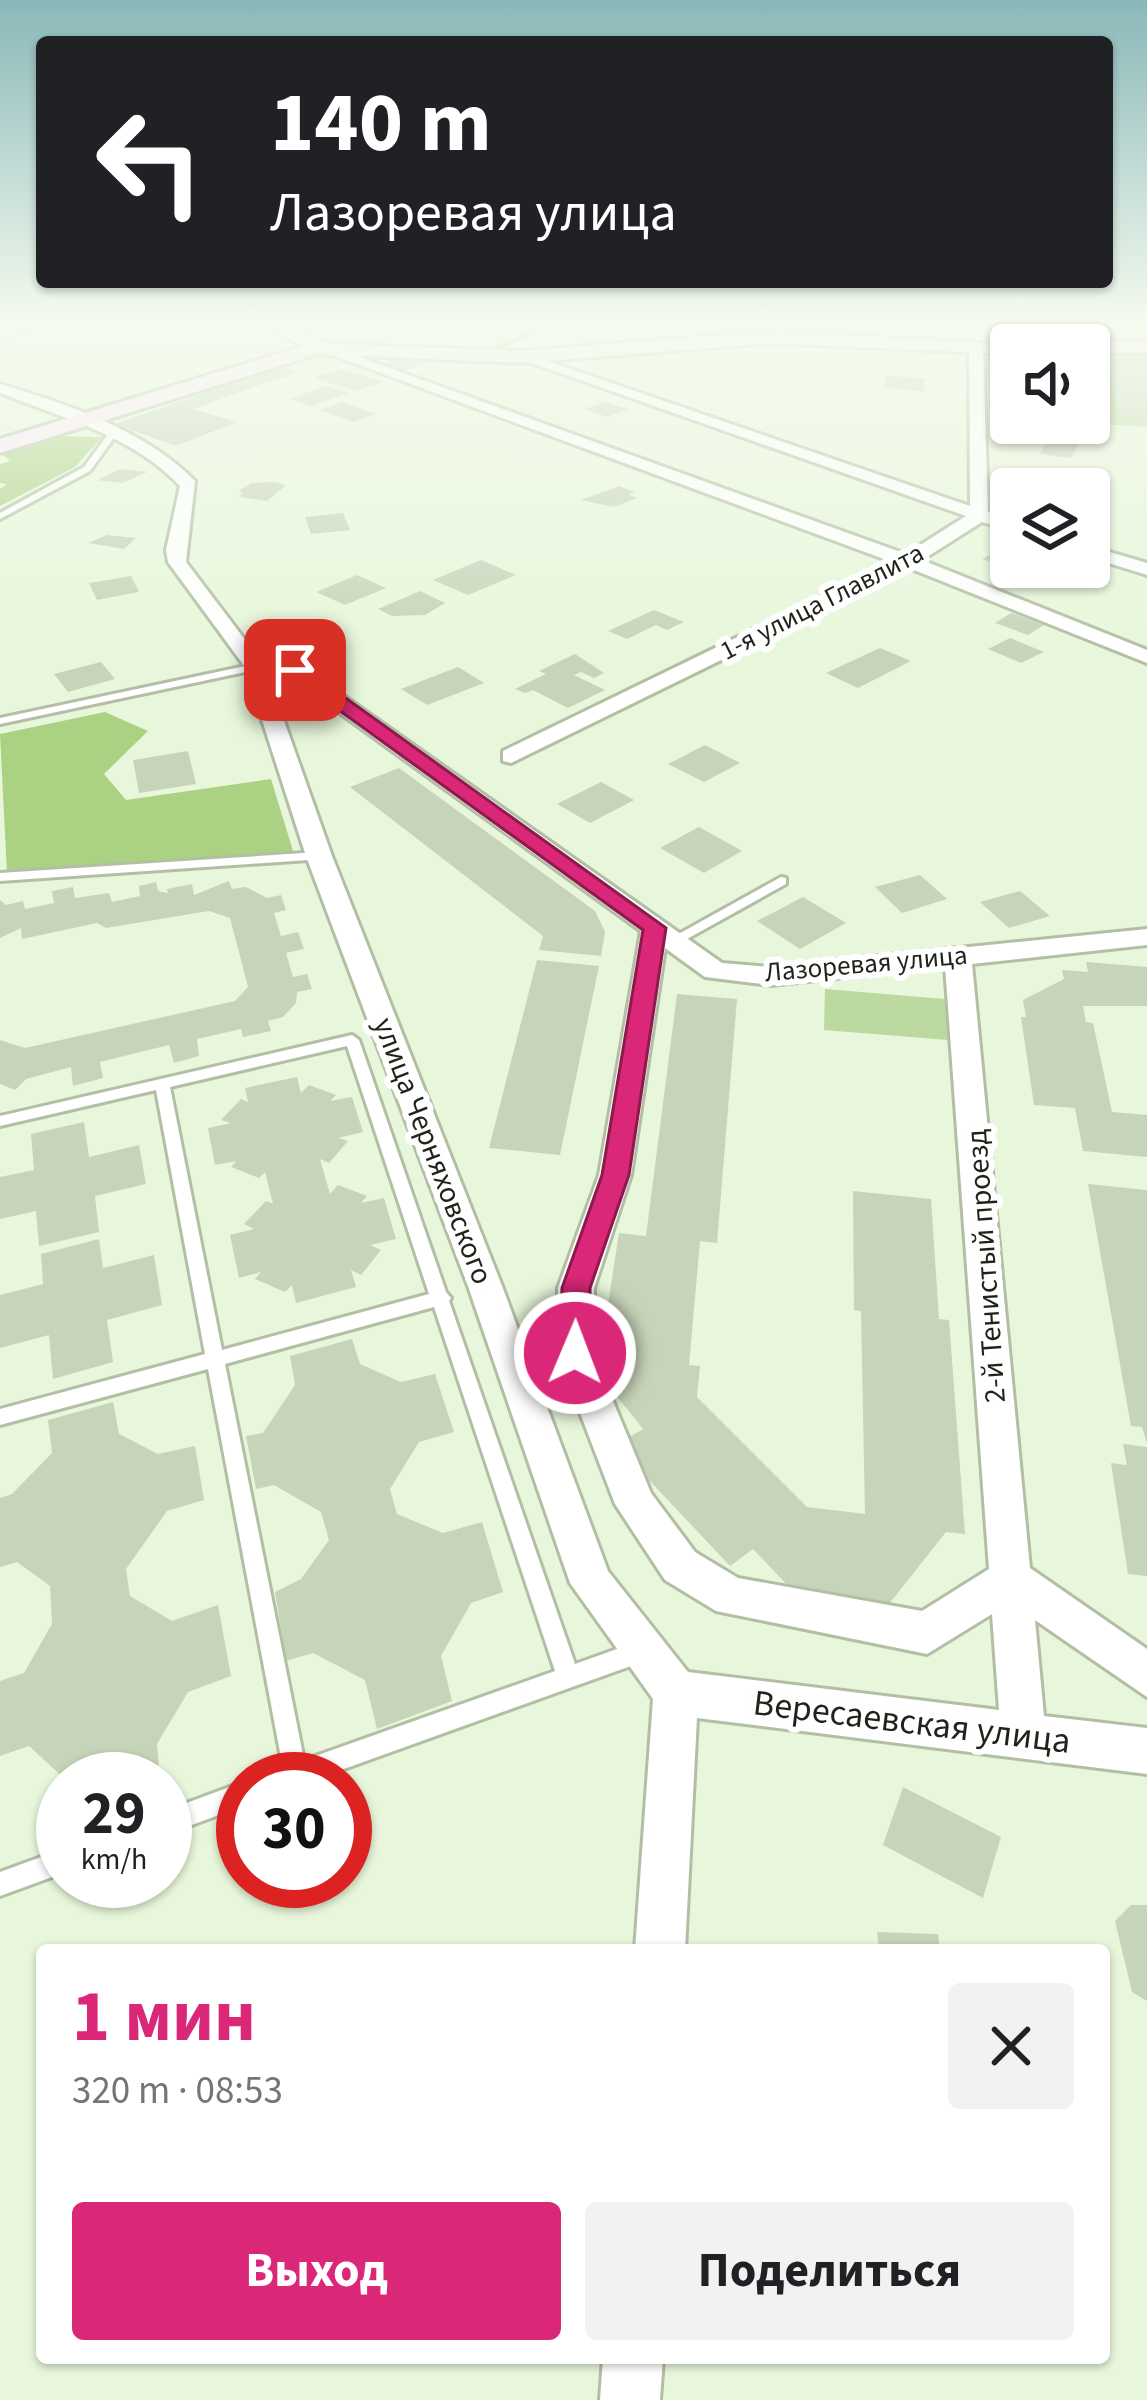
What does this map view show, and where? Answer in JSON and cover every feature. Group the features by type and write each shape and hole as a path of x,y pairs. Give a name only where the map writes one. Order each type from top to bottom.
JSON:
{"street":[{"path":"0,446 46,431"},
{"name":"улица Черняховского","path":"102,431 180,473 189,485 190,500 175,550 177,562 255,668 319,856 485,1286 591,1583 676,1693"},
{"path":"546,431 908,561 1147,658"},
{"path":"735,431 990,519"},
{"path":"977,431 979,516"},
{"name":"1-я улица Главлита","path":"511,756 908,561 979,516"},
{"path":"1110,557 1147,569"},
{"name":"Лазоревая улица","path":"255,668 276,657 715,970 771,976 1147,938"},
{"path":"664,934 616,1175 576,1288 575,1353 635,1504 680,1566 731,1597 927,1633 1010,1578 1147,1675"},
{"name":"2-й Тенистый проезд","path":"957,956 966,1015 1023,1736"},
{"path":"659,1944 676,1693"},
{"name":"Вересаевская улица","path":"676,1693 1147,1751"},
{"path":"630,2400 633,2364"}],"lane":[{"path":"0,516 87,469 112,435"},
{"path":"0,721 255,668"},
{"path":"0,877 319,856"},
{"path":"664,934 781,881"},
{"path":"0,1121 352,1040 568,1677"},
{"path":"162,1084 286,1752"},
{"path":"0,1417 217,1363 442,1298"},
{"path":"360,1752 643,1650"},
{"path":"0,1884 36,1871"}],"green space":[{"path":"54,436 102,437 75,467 0,506 0,489 7,484 0,483 0,464 10,461 1,453"},
{"path":"105,712 148,731 104,774 126,800 271,779 294,854 7,874 0,734"},
{"path":"825,989 945,999 948,1040 824,1030"}],"building":[{"path":"134,431 214,431 176,446"},
{"path":"1045,444 1078,444 1071,458 1040,454"},
{"path":"120,469 147,472 122,483 97,480"},
{"path":"252,483 286,485 267,501 239,497 243,492 238,491"},
{"path":"619,486 635,492 628,494 637,498 614,507 581,500"},
{"path":"343,513 350,530 311,534 305,517"},
{"path":"107,535 136,538 124,549 88,543"},
{"path":"481,560 516,575 468,595 433,580"},
{"path":"357,575 386,588 345,605 316,592"},
{"path":"131,576 139,592 97,600 89,583"},
{"path":"420,591 445,603 425,615 392,616 378,609"},
{"path":"654,610 684,622 667,630 656,625 627,639 608,631"},
{"path":"1011,613 1044,625 1028,635 995,623"},
{"path":"1010,638 1044,652 1021,663 988,649"},
{"path":"880,648 911,661 858,688 826,673"},
{"path":"575,654 604,673 594,678 581,672 574,675 605,690 568,708 533,690 515,689 546,674 539,671"},
{"path":"101,662 115,679 68,692 54,674"},
{"path":"458,667 484,683 427,705 401,689"},
{"path":"705,745 740,763 704,782 668,764"},
{"path":"188,751 196,784 139,793 133,760"},
{"path":"399,768 595,911 605,932 601,956 539,950 543,936 350,787"},
{"path":"601,782 634,800 590,823 557,804"},
{"path":"699,827 742,851 704,873 660,848"},
{"path":"920,875 947,899 902,913 875,887"},
{"path":"229,881 232,889 246,887 267,898 281,895 286,910 274,913 281,936 298,932 304,949 286,953 293,977 307,974 312,989 297,992 296,1003 283,1017 268,1021 271,1031 243,1037 241,1029 197,1039 199,1056 174,1063 169,1045 100,1062 103,1078 73,1086 71,1067 26,1079 15,1090 0,1084 0,1040 25,1048 235,1001 248,987 230,918 209,911 106,928 97,923 22,939 21,928 0,938 0,900 6,905 23,901 25,909 54,903 52,891 73,887 75,898 109,893 112,902 140,896 139,886 156,882 158,891 168,893 167,889 192,884 194,895"},
{"path":"1020,891 1050,916 1009,928 980,902"},
{"path":"803,897 846,923 800,949 757,921"},
{"path":"537,960 599,966 560,1155 489,1148"},
{"path":"1086,962 1147,967 1147,1006 1083,1006 1086,1022 1093,1023 1112,1112 1147,1115 1147,1157 1083,1151 1075,1108 1034,1105 1021,1017 1026,1017 1023,1000 1064,979 1062,970 1088,972"},
{"path":"677,994 737,999 717,1243 700,1241 689,1365 700,1366 697,1397 807,1507 865,1514 853,1191 931,1199 939,1319 949,1320 965,1534 946,1532 889,1604 794,1592 753,1549 730,1566 616,1445 643,1429 616,1395 621,1359 600,1356 619,1233 646,1236"},
{"path":"297,1077 301,1093 309,1085 336,1095 330,1101 352,1097 363,1132 338,1138 348,1141 329,1163 320,1159 330,1194 338,1185 367,1196 361,1203 384,1198 396,1239 370,1245 381,1250 361,1275 351,1270 356,1287 296,1303 292,1285 285,1292 255,1279 261,1272 239,1278 230,1235 254,1229 244,1224 266,1201 273,1204 265,1172 259,1178 231,1167 236,1161 215,1165 208,1128 231,1123 221,1120 241,1099 248,1102 245,1088"},
{"path":"84,1122 89,1157 139,1145 146,1184 95,1196 99,1232 39,1246 36,1211 0,1219 0,1177 34,1170 31,1134"},
{"path":"1088,1184 1147,1190 1147,1444 1142,1427 1131,1426"},
{"path":"99,1239 103,1268 154,1255 162,1305 107,1320 113,1362 53,1379 49,1335 0,1348 0,1295 43,1284 41,1254"},
{"path":"352,1339 360,1364 401,1382 435,1374 454,1432 419,1442 390,1489 397,1514 443,1533 482,1522 503,1592 471,1603 441,1656 452,1701 377,1729 365,1680 313,1653 286,1661 275,1592 301,1579 329,1540 321,1512 274,1485 256,1489 246,1436 263,1433 295,1385 290,1356"},
{"path":"113,1402 119,1434 158,1454 195,1446 204,1500 167,1511 126,1569 130,1596 172,1621 218,1605 231,1676 188,1692 157,1744 158,1752 36,1752 29,1746 0,1756 0,1681 24,1673 52,1624 50,1586 17,1562 0,1567 0,1498 12,1494 52,1453 48,1420"},
{"path":"1123,1444 1147,1447 1147,1576 1128,1574 1111,1463 1127,1465"},
{"path":"903,1787 1001,1837 983,1898 883,1845"},
{"path":"1131,1905 1147,1905 1147,2001 1132,1992 1115,1921"},
{"path":"877,1932 938,1934 939,1944 878,1944"}],"route":[{"path":"295,670 655,928 616,1175 576,1288 575,1353"}]}
